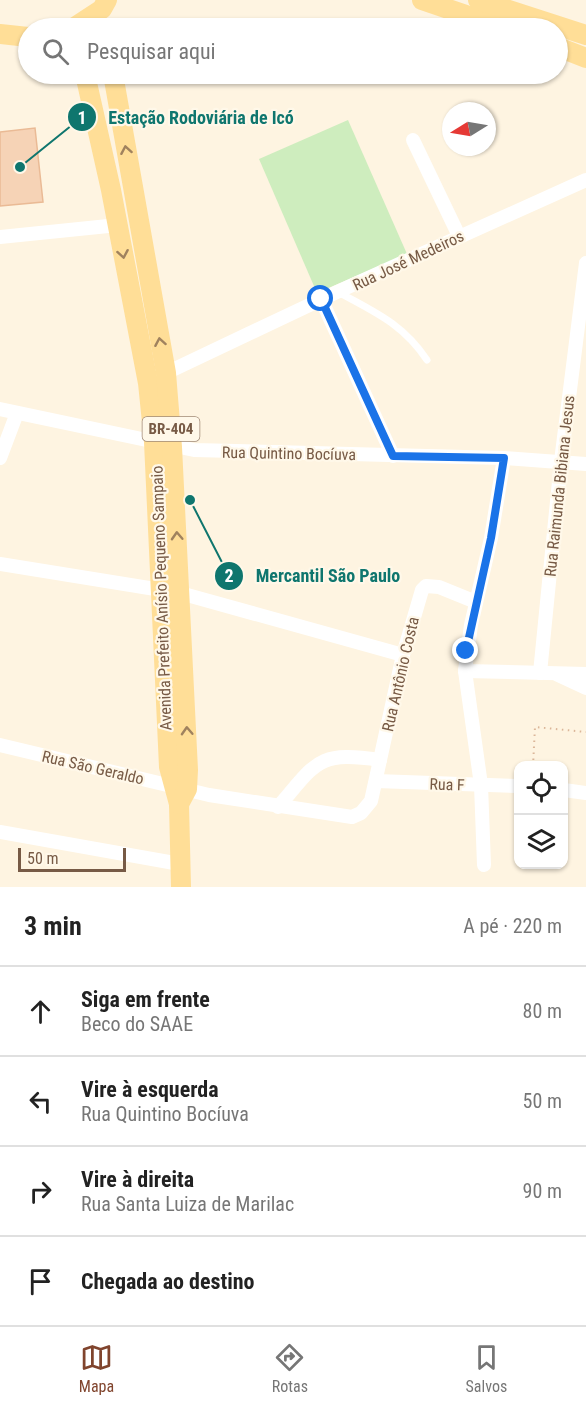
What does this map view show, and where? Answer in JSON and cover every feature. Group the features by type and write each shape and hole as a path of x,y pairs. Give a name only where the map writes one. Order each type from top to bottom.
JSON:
{"main road":[{"path":"422,0 475,18"},
{"path":"478,0 526,18"},
{"path":"86,18 104,4"},
{"path":"568,31 586,35"},
{"path":"0,34 18,36"},
{"path":"568,51 586,57"},
{"name":"Avenida Prefeito Anísio Pequeno Sampaio","path":"88,84 148,383 163,444 180,593 188,770 179,793"},
{"name":"Avenida Prefeito Anísio Pequeno Sampaio","path":"115,84 166,373 161,589 179,793 181,887"}],"street":[{"path":"413,140 459,236"},
{"name":"Rua José Medeiros","path":"166,373 321,299 586,180"},
{"path":"0,237 118,225"},
{"name":"Rua Raimunda Bibiana Jesus","path":"547,673 561,461 581,333 586,263"},
{"path":"321,299 393,456"},
{"name":"Rua Quintino Bocíuva","path":"0,409 163,444 218,452 504,458 586,464"},
{"path":"0,458 17,413"},
{"path":"484,864 481,785 465,671 504,458"},
{"path":"0,564 180,593 403,655"},
{"name":"Rua Antônio Costa","path":"278,807 352,817 366,809 376,782 403,655 419,595 426,586 439,588 476,602"},
{"path":"465,671 586,674"},
{"path":"547,673 586,688"},
{"name":"Rua São Geraldo","path":"0,745 179,793 278,807"},
{"path":"278,807 309,770 326,758 352,756 380,760"},
{"name":"Rua F","path":"376,782 514,786"},
{"path":"568,791 586,793"},
{"path":"0,832 180,864"}],"lane":[{"path":"337,292 396,324 414,340 427,360"}],"path":[{"path":"533,761 535,727 586,732"}],"green space":[{"path":"348,120 407,254 317,293 259,159"}],"building":[{"path":"35,128 43,202 0,206 0,132"}],"place":[{"name":"Estação Rodoviária de Icó","path":"20,167"},
{"name":"Mercantil São Paulo","path":"190,500"}],"route":[{"path":"321,299 393,456 504,458 491,538 466,651"}]}
